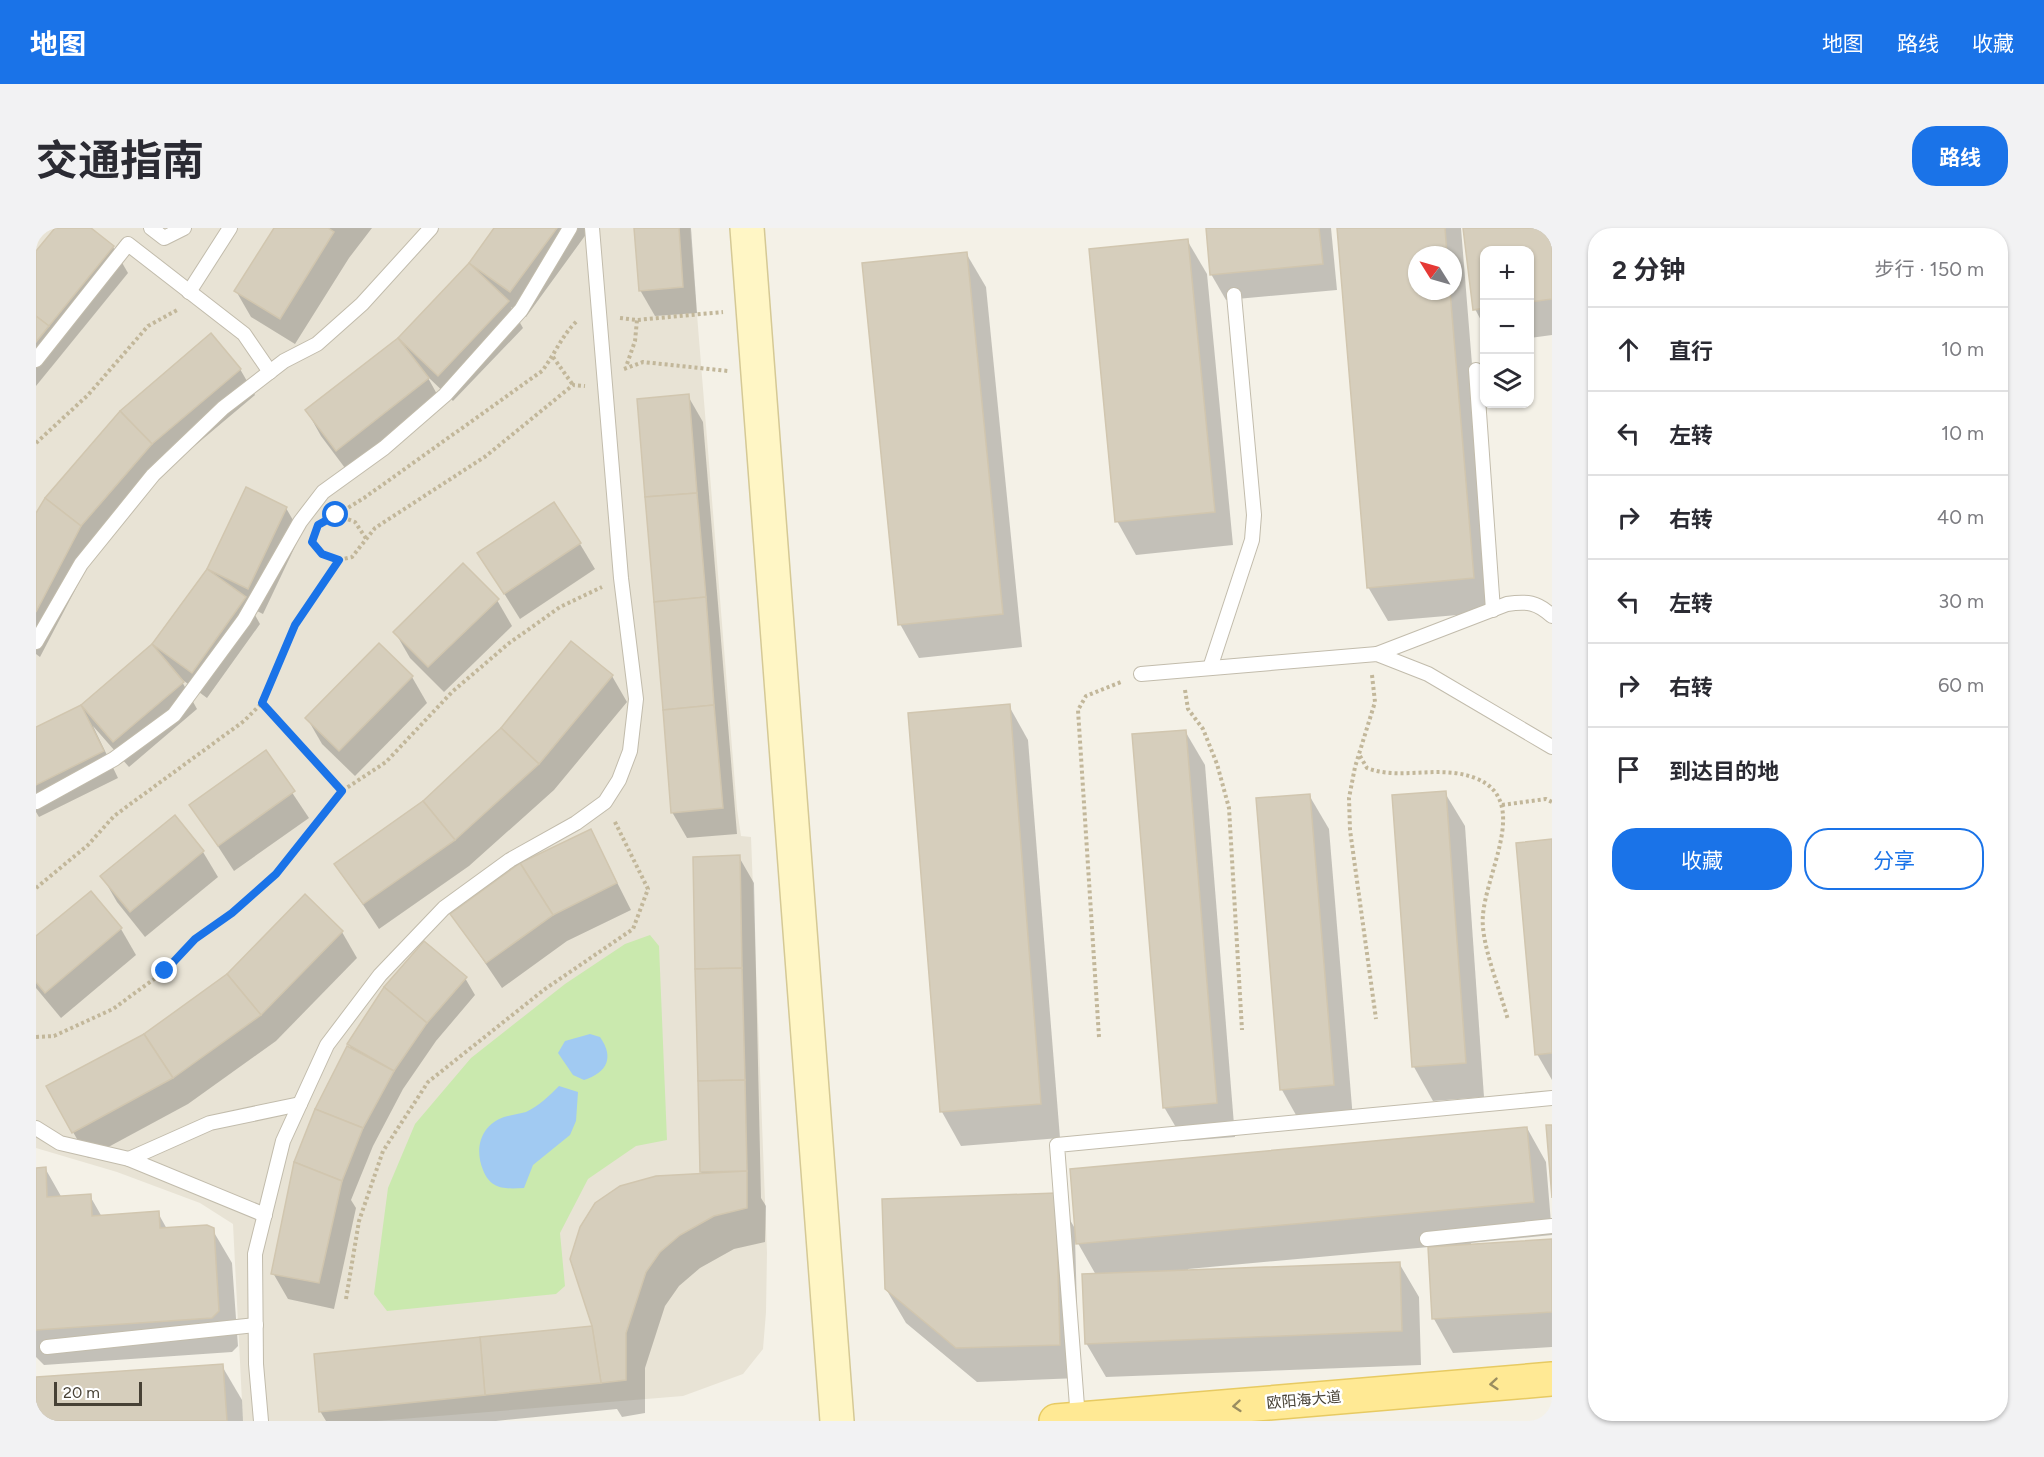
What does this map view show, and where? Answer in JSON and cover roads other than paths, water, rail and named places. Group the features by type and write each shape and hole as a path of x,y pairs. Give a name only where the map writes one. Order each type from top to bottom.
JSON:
{"main road":[{"path":"747,228 837,1421"},
{"name":"欧阳海大道","path":"1067,1420 1552,1379"}],"lane":[{"path":"151,228 164,238 184,228"},
{"path":"193,295 230,228"},
{"path":"36,642 81,564 153,475 223,408 284,361 317,344 362,304 431,228"},
{"path":"36,802 114,759 174,715 244,620 300,522 323,492 384,448 445,394 521,310 570,228"},
{"path":"261,1421 256,1364 255,1254 283,1141 327,1045 380,975 444,908 510,860 576,823 605,802 619,780 630,751 636,699 621,578 592,228"},
{"path":"36,360 128,244 244,334 270,372"},
{"path":"1209,668 1251,540 1254,515 1234,295"},
{"path":"1476,370 1493,610"},
{"path":"1141,674 1373,654 1493,610 1526,601 1540,605 1552,616"},
{"path":"1373,654 1428,674 1552,747"},
{"path":"1067,1420 1057,1145 1552,1098"},
{"path":"129,1159 210,1123 300,1104"},
{"path":"36,1128 60,1143 129,1159 265,1215"},
{"path":"1427,1239 1552,1226"},
{"path":"47,1347 256,1325"}],"water":[{"path":"590,1034 600,1037 607,1051 607,1057 599,1073 584,1080 573,1075 558,1053 565,1041"},
{"path":"559,1086 578,1092 576,1121 570,1135 533,1165 524,1188 505,1188 494,1185 486,1177 480,1162 480,1146 485,1131 504,1117 531,1110"}]}
